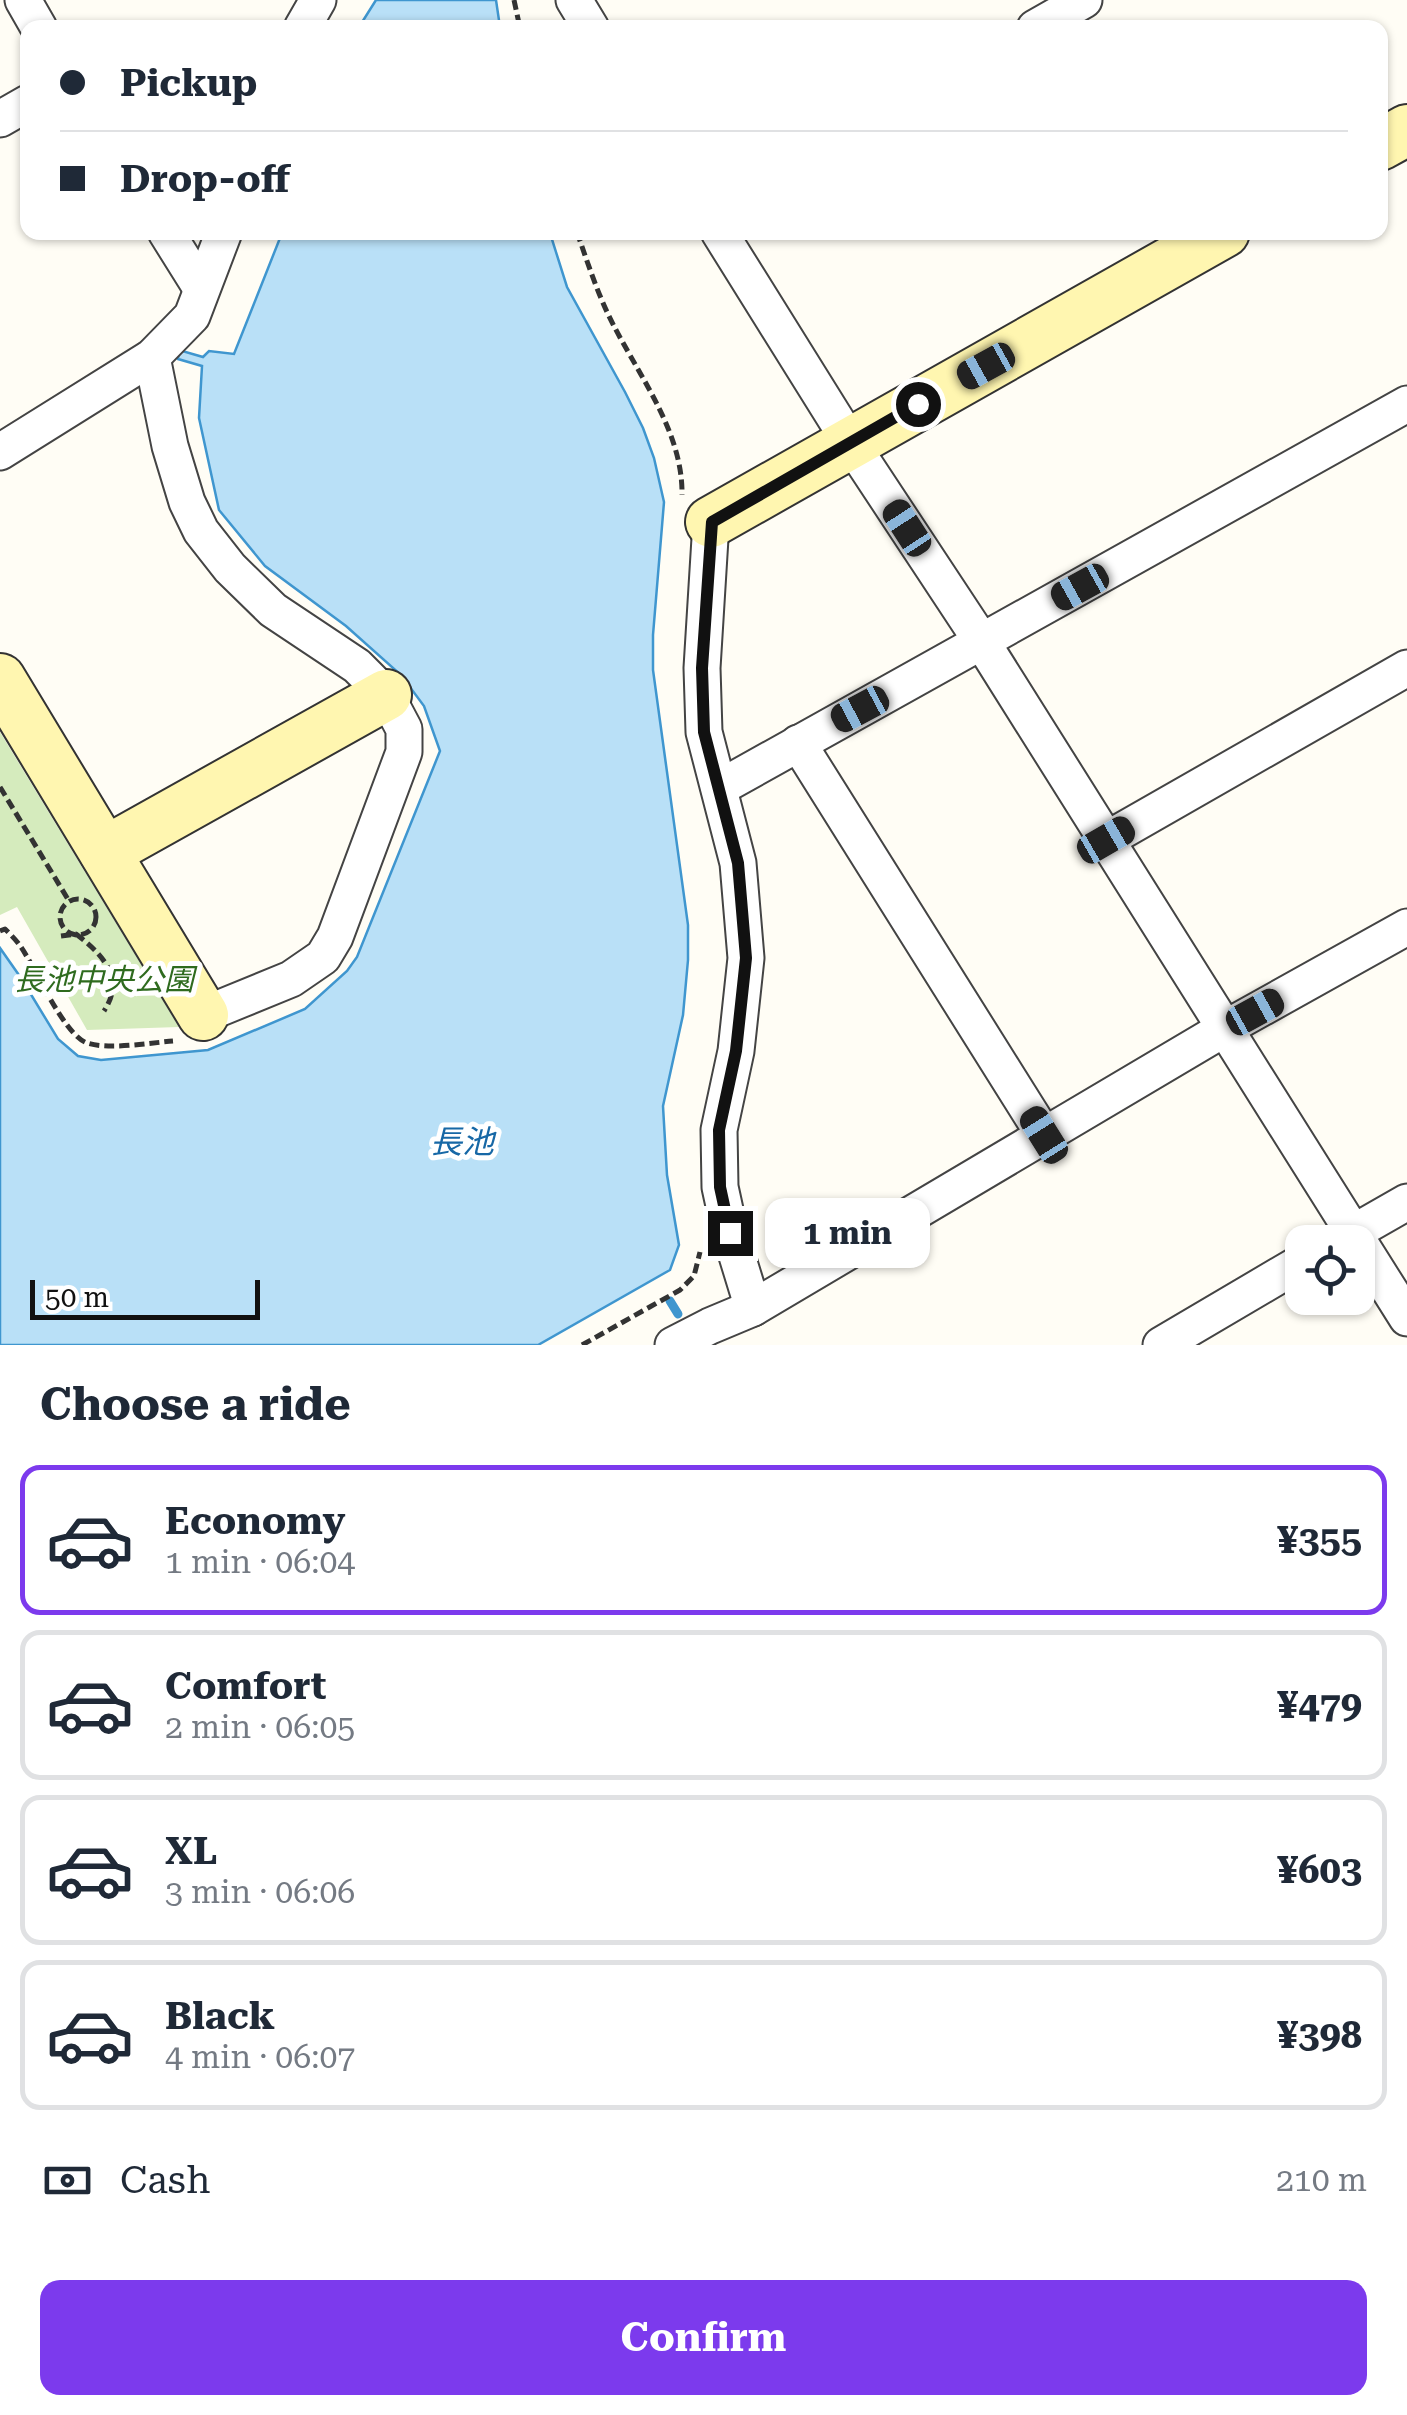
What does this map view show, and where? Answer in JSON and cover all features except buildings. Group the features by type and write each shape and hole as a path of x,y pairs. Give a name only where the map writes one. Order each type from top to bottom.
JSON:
{"street":[{"path":"1049,20 1084,0"},
{"path":"171,240 201,288"},
{"path":"0,452 152,357 192,316 221,240"},
{"path":"724,240 1106,840 1224,1030 1336,1225"},
{"path":"753,1308 720,1187 719,1130 736,1051 746,958 738,863 704,732 697,508 850,442 1210,240"},
{"path":"0,679 104,852 194,1028 291,979 323,956 335,937 404,752 404,729 386,695 357,666 273,610 230,568 202,531 187,502 170,446 152,357"},
{"path":"718,788 1407,404"},
{"path":"1106,840 1407,668"},
{"path":"104,852 386,695"},
{"path":"798,742 1044,1135"},
{"path":"673,1345 716,1335 753,1308 1044,1135 1407,927"},
{"path":"1367,1225 1407,1202"},
{"path":"1161,1345 1285,1272"},
{"path":"1375,1277 1407,1318"}],"path":[{"path":"580,240 613,324 670,433 682,476 697,508"},
{"path":"0,787 70,902"},
{"path":"61,936 76,934 82,934 90,930 96,912 87,901 70,902 62,909 61,921 70,932 76,934 106,961 113,984 112,999 104,1011"},
{"path":"0,931 5,929 20,945 76,1038 106,1045 194,1028"},
{"path":"582,1345 680,1290 694,1276 700,1254 699,1235"}],"green space":[{"name":"長池中央公園","path":"0,732 179,1027 87,1030 17,907 0,915"}],"water":[{"path":"376,0 496,0 499,20 363,20"},
{"name":"長池","path":"279,240 552,240 567,287 625,392 654,458 664,502 653,670 688,925 683,1015 663,1106 667,1175 679,1245 670,1270 538,1345 0,1345 0,948 58,1039 78,1056 101,1060 208,1050 305,1009 357,957 440,751 424,706 401,675 346,626 265,566 219,510 199,418 202,366 178,359 179,350 203,357 209,351 234,354"}],"waterway":[{"path":"670,1301 678,1314"}],"route":[{"path":"730,1233 720,1187 719,1130 736,1051 746,958 738,863 704,732 702,668 712,522 918,404"}]}
